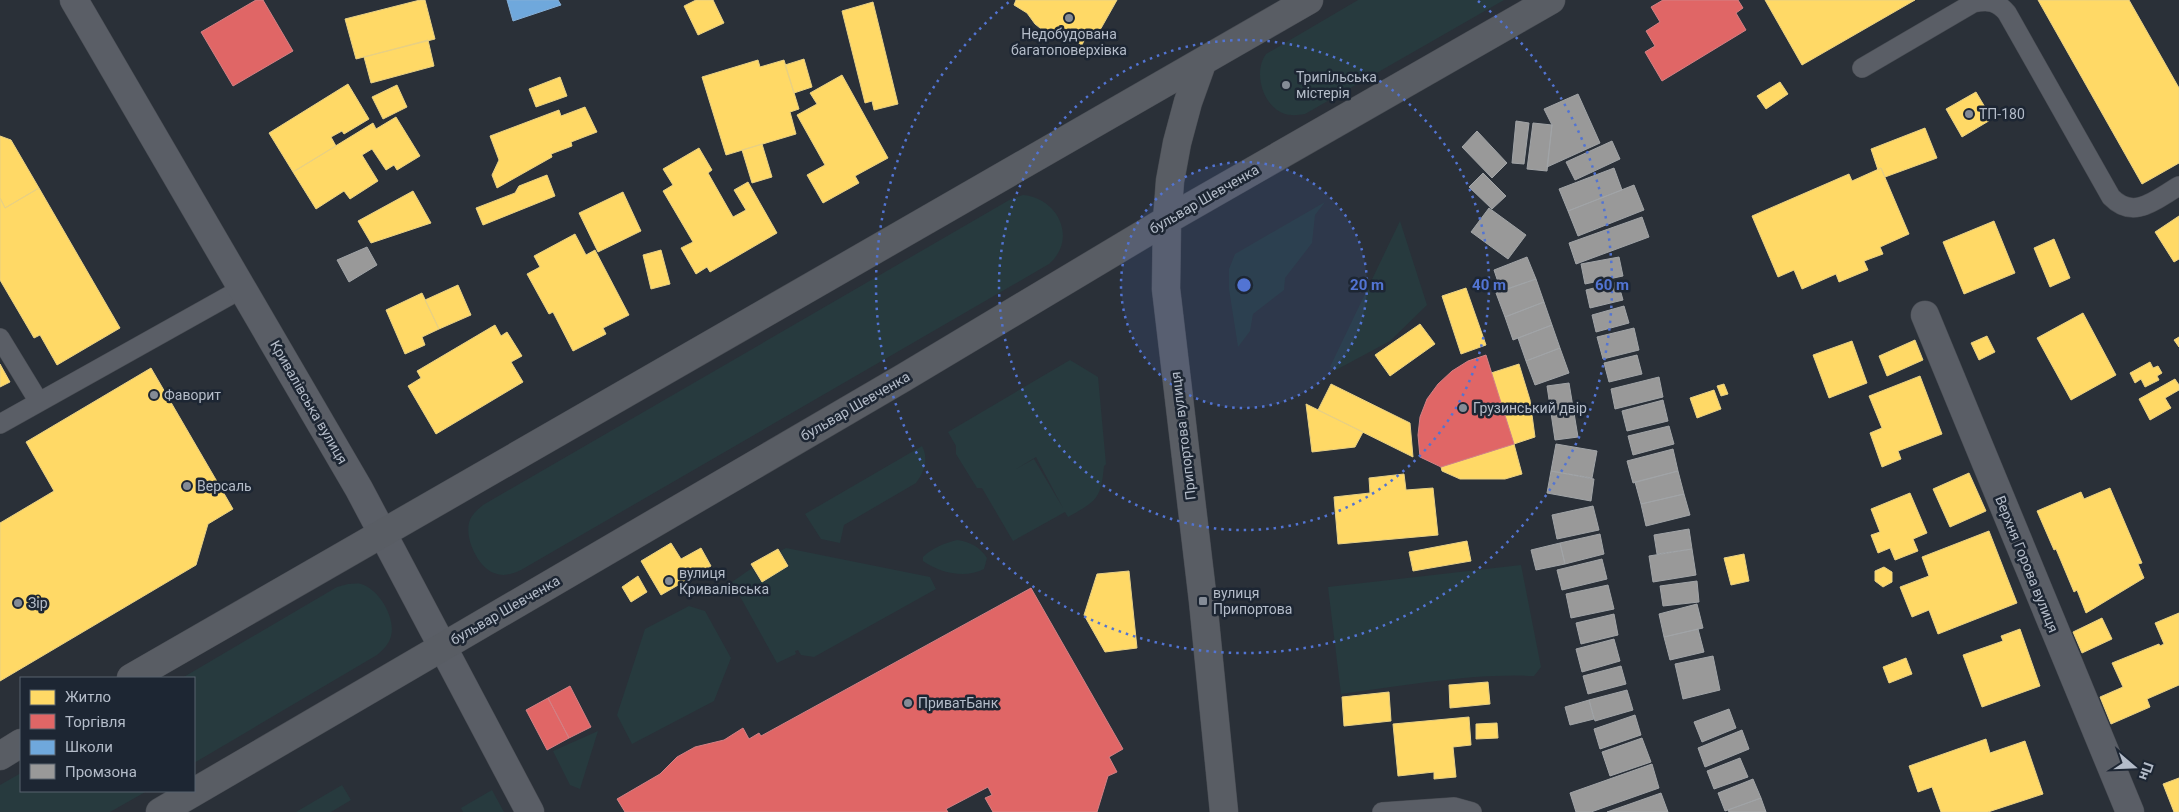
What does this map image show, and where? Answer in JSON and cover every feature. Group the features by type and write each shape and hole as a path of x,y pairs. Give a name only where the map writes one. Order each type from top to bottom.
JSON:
{"main road":[{"path":"133,677 1309,0"},
{"name":"бульвар Шевченка","path":"195,791 895,383 1167,220 1551,0"},
{"name":"Припортова вулиця","path":"1202,63 1188,102 1177,143 1170,181 1167,220 1166,289 1203,601 1224,812"},
{"path":"0,756 20,744"},
{"name":"бульвар Шевченка","path":"160,812 194,792"}],"street":[{"name":"Кривалівська вулиця","path":"74,0 359,488 530,812"},
{"name":"Верхня Горова вулиця","path":"1925,315 2130,812"}],"lane":[{"path":"1862,68 1973,4 1982,0 1995,1 2007,13 2111,197 2117,204 2126,208 2136,209 2179,186"},
{"path":"0,424 243,288"},
{"path":"0,338 39,402"},
{"path":"1382,812 1454,807 1472,812"}],"green space":[{"path":"1358,0 1504,0 1305,114 1288,115 1277,110 1265,96 1260,79 1262,61 1266,54"},
{"path":"1023,195 1035,198 1046,204 1060,221 1063,232 1062,243 1058,254 1049,264 521,570 501,575 488,570 478,559 471,544 468,529 471,518 483,505 1011,199"},
{"path":"1325,202 1315,215 1312,243 1285,278 1284,290 1253,314 1250,331 1238,347 1229,289 1229,269 1235,254"},
{"path":"1400,221 1427,305 1390,341 1336,370 1330,367"},
{"path":"1070,360 1098,377 1106,464 1099,493 1091,503 1068,517 1065,512 1013,541 982,488 977,488 956,454 956,446 948,432","holes":["1036,457 1063,508 1034,459 1016,469"]},
{"path":"922,446 925,465 916,483 844,525 840,543 821,539 805,514"},
{"path":"957,540 970,543 981,550 987,558 984,569 969,574 953,573 937,569 923,561 923,557 930,551 943,544"},
{"path":"786,548 930,577 936,589 814,657 801,655 798,650 795,651 796,654 777,663 732,582 752,568 761,582 789,566 780,551"},
{"path":"1521,565 1541,667 1534,676 1462,678 1341,694 1328,587"},
{"path":"359,584 368,587 380,598 385,605 392,629 386,647 377,655 195,762 195,677 184,677 337,587"},
{"path":"689,606 705,611 731,658 714,701 632,744 617,715 645,629"},
{"path":"598,731 580,789 570,785 553,751"},
{"path":"20,774 20,792 145,792 110,812 0,812 0,785"},
{"path":"342,785 351,800 331,812 296,812"},
{"path":"492,790 504,812 463,812 461,808"}],"building: Житло":[{"path":"425,0 435,39 356,59 345,19"},
{"path":"696,0 713,0 724,23 698,35 684,6"},
{"name":"Недобудована багатоповерхівка","path":"1016,0 1117,0 1095,39 1087,34 1082,45 1068,37 1056,37 1045,32 1035,24 1027,13 1014,5"},
{"path":"1765,0 1915,0 1802,65"},
{"path":"2038,0 2129,0 2179,88 2179,163 2142,184"},
{"path":"873,2 898,104 874,110 872,101 865,103 842,11"},
{"path":"428,40 434,66 371,83 364,57"},
{"path":"804,59 812,87 794,93 785,65"},
{"path":"758,60 760,67 784,60 799,109 790,112 796,134 726,155 702,77"},
{"path":"842,75 888,158 855,176 859,183 823,203 807,175 825,165 797,115 817,104 810,93"},
{"path":"560,77 567,96 536,107 529,89"},
{"path":"1780,82 1788,94 1766,109 1757,96"},
{"path":"348,84 369,119 344,134 342,131 331,137 336,146 293,172 269,133"},
{"path":"397,85 407,107 383,119 372,97"},
{"name":"ТП-180","path":"1976,92 1992,119 1962,137 1946,109"},
{"path":"585,107 597,132 571,142 572,146 551,154 552,157 497,188 492,175 499,160 490,136 559,110 561,116"},
{"path":"396,117 420,156 397,170 394,165 386,170 372,149 362,155 378,181 350,199 344,191 316,209 293,172 373,123 376,129"},
{"path":"1925,128 1937,158 1885,177 1881,168 1878,170 1871,149"},
{"path":"0,136 11,140 39,188 5,208 0,198"},
{"path":"762,144 772,177 752,183 742,150"},
{"path":"699,148 712,170 708,173 733,217 746,210 734,190 748,182 777,233 710,272 707,267 696,274 681,248 693,242 663,191 673,185 663,169"},
{"path":"1881,168 1909,234 1880,247 1883,254 1864,261 1868,270 1839,282 1836,274 1802,289 1794,270 1778,277 1752,216 1849,174 1852,181"},
{"path":"547,175 555,196 483,225 476,208 515,193 519,186"},
{"path":"39,188 120,328 57,365 40,335 34,338 0,280 0,198 5,208"},
{"path":"413,191 431,223 371,243 358,221"},
{"path":"623,192 641,231 598,252 579,213"},
{"path":"2179,216 2179,259 2174,262 2155,232"},
{"path":"1994,221 2015,273 1964,294 1943,242"},
{"path":"575,234 586,255 595,250 629,315 603,328 606,334 573,351 553,312 549,314 527,274 540,267 534,256"},
{"path":"2054,239 2070,278 2050,287 2034,248"},
{"path":"661,250 670,284 651,289 643,255"},
{"path":"458,285 471,315 439,329 425,300"},
{"path":"1466,288 1486,345 1461,354 1442,296"},
{"path":"422,293 439,329 422,337 425,345 405,354 386,310"},
{"path":"2083,313 2116,375 2071,400 2037,338"},
{"path":"1420,324 1435,344 1390,376 1375,355"},
{"path":"495,325 501,336 507,332 522,356 511,362 523,382 436,434 408,386 421,378 417,371"},
{"path":"1987,336 1995,352 1979,360 1971,343"},
{"path":"2179,337 2179,347 2174,340"},
{"path":"1915,340 1923,360 1887,376 1879,356"},
{"path":"1852,341 1867,383 1829,398 1813,355"},
{"path":"2150,362 2153,368 2158,366 2162,373 2157,376 2159,380 2145,387 2141,379 2135,383 2130,373"},
{"path":"0,364 10,382 0,387"},
{"path":"1519,364 1530,400 1535,437 1514,444 1491,373"},
{"path":"151,368 233,509 208,524 196,565 0,681 0,523 54,491 26,442"},
{"path":"1920,376 1942,434 1898,451 1901,459 1882,467 1870,433 1882,428 1869,396"},
{"path":"2175,379 2179,385 2179,390 2165,398 2171,408 2150,420 2139,399"},
{"path":"1331,384 1410,423 1413,457 1318,410"},
{"path":"1724,384 1728,394 1721,396 1717,386"},
{"path":"1714,390 1721,409 1697,418 1690,398"},
{"path":"1306,404 1363,432 1355,447 1312,452"},
{"path":"1514,444 1522,474 1505,479 1460,479 1442,471 1441,467"},
{"path":"1969,473 1986,511 1950,527 1933,489"},
{"path":"1404,474 1406,490 1433,488 1438,535 1338,544 1334,497 1370,493 1369,478"},
{"path":"2110,488 2142,563 2138,564 2144,578 2086,613 2077,590 2074,592 2037,511 2081,492 2084,499"},
{"path":"1910,493 1927,533 1913,539 1918,551 1895,560 1890,548 1878,553 1871,535 1880,532 1871,509"},
{"path":"1989,531 2017,603 1938,634 1929,610 1912,617 1900,587 1929,576 1922,557"},
{"path":"1467,541 1471,561 1413,571 1409,552"},
{"name":"вулиця Кривалівська","path":"671,543 681,559 701,548 711,566 661,595 641,561"},
{"path":"778,549 788,566 762,582 751,564"},
{"path":"1744,554 1749,581 1731,585 1724,558"},
{"path":"1884,567 1892,572 1892,582 1883,587 1875,581 1875,571"},
{"path":"1129,571 1137,648 1105,652 1084,615 1097,574"},
{"path":"638,576 647,592 631,602 622,587"},
{"path":"2179,613 2179,685 2147,699 2150,707 2111,724 2100,697 2123,687 2112,663 2159,644 2160,646 2164,644 2155,623"},
{"path":"2102,618 2112,639 2082,653 2073,632"},
{"path":"2020,629 2040,686 1982,707 1963,655 2003,641 2001,636"},
{"path":"1906,658 1912,674 1889,683 1883,667"},
{"path":"1488,682 1490,704 1450,708 1449,685"},
{"path":"1389,692 1391,721 1344,726 1342,697"},
{"path":"1469,717 1471,745 1453,747 1456,777 1434,779 1434,772 1398,776 1393,724"},
{"path":"1497,723 1498,738 1476,739 1476,724"},
{"path":"1986,739 1990,753 2025,741 2043,794 1988,812 1941,812 1932,787 1918,792 1909,766"},
{"path":"2179,778 2179,812 2174,812 2163,784"}],"building: Торгівля":[{"path":"256,0 263,0 293,51 233,86 201,32"},
{"path":"1663,0 1738,0 1743,8 1736,13 1746,30 1662,81 1645,52 1655,46 1646,31 1660,22 1651,7"},
{"name":"Грузинський двір","path":"1486,355 1514,444 1441,467 1420,457 1418,435 1420,417 1427,399 1438,384 1452,371 1468,361"},
{"path":"1031,588 1123,749 1109,757 1117,772 1108,776 1097,812 993,812 985,798 992,795 988,787 946,809 948,812 625,812 617,799 660,774 677,757 695,747 724,740 743,728 749,739 759,733 761,736"},
{"path":"570,686 591,727 569,738 548,698"},
{"path":"548,698 569,738 547,750 526,710"}],"building: Школи":[{"path":"507,0 558,0 561,5 513,21"}],"building: Промзона":[{"path":"1578,94 1600,143 1547,167 1552,125 1544,109"},
{"path":"1516,121 1529,123 1524,164 1512,163"},
{"path":"1533,123 1552,125 1547,171 1527,169"},
{"path":"1477,131 1507,163 1492,178 1462,147"},
{"path":"1612,141 1620,159 1575,180 1566,162"},
{"path":"1614,168 1622,190 1568,211 1559,189"},
{"path":"1483,173 1506,196 1492,209 1469,187"},
{"path":"1634,185 1644,210 1578,236 1568,211"},
{"path":"1489,208 1526,235 1508,259 1471,232"},
{"path":"1642,217 1649,237 1576,264 1569,243"},
{"path":"367,247 377,265 349,282 337,260"},
{"path":"1527,257 1536,279 1501,291 1494,270"},
{"path":"1619,257 1623,276 1585,284 1581,264"},
{"path":"1536,279 1544,302 1505,317 1496,293"},
{"path":"1618,282 1623,300 1590,308 1586,290"},
{"path":"1544,302 1552,325 1513,340 1505,317"},
{"path":"1624,306 1629,323 1596,332 1592,315"},
{"path":"1552,325 1560,348 1526,361 1518,338"},
{"path":"1634,328 1639,350 1603,359 1597,337"},
{"path":"1560,348 1569,373 1535,385 1526,361"},
{"path":"1637,355 1642,374 1609,382 1604,363"},
{"path":"1659,377 1663,397 1615,409 1611,389"},
{"path":"1569,383 1578,437 1555,440 1547,386"},
{"path":"1663,400 1668,421 1627,431 1622,411"},
{"path":"1669,426 1674,444 1633,455 1628,436"},
{"path":"1556,444 1597,451 1592,478 1551,471"},
{"path":"1673,449 1678,471 1633,483 1627,461"},
{"path":"1551,471 1594,479 1591,501 1547,493"},
{"path":"1678,471 1684,494 1641,504 1635,482"},
{"path":"1684,494 1690,515 1646,526 1641,504"},
{"path":"1593,506 1599,530 1557,539 1552,515"},
{"path":"1689,529 1692,549 1657,554 1654,535"},
{"path":"1600,534 1604,554 1565,564 1560,543"},
{"path":"1560,543 1565,564 1536,570 1531,550"},
{"path":"1692,549 1696,575 1653,582 1649,556"},
{"path":"1602,559 1607,579 1562,590 1557,570"},
{"path":"1697,581 1699,602 1663,606 1660,586"},
{"path":"1608,585 1614,609 1571,618 1566,594"},
{"path":"1697,604 1703,628 1664,637 1659,614"},
{"path":"1614,614 1618,635 1581,644 1576,623"},
{"path":"1698,629 1704,652 1670,660 1664,637"},
{"path":"1614,639 1620,661 1582,672 1576,649"},
{"path":"1713,656 1720,690 1683,699 1675,664"},
{"path":"1621,666 1626,684 1588,694 1583,676"},
{"path":"1627,690 1633,710 1595,721 1589,700"},
{"path":"1589,700 1594,719 1570,725 1565,707"},
{"path":"1729,709 1736,728 1702,742 1694,722"},
{"path":"1635,715 1641,735 1600,749 1594,729"},
{"path":"1742,730 1749,749 1705,767 1698,748"},
{"path":"1642,738 1651,762 1610,776 1602,752"},
{"path":"1740,758 1748,777 1714,789 1707,771"},
{"path":"1652,764 1659,788 1591,812 1576,812 1570,793"},
{"path":"1753,779 1761,798 1725,811 1718,793"},
{"path":"1661,793 1668,812 1607,812"},
{"path":"1761,798 1766,812 1729,812 1728,810"}],"place":[{"name":"Недобудована багатоповерхівка","path":"1069,18"},
{"name":"Трипільська містерія","path":"1286,85"},
{"name":"ТП-180","path":"1969,114"},
{"name":"Фаворит","path":"154,395"},
{"name":"Грузинський двір","path":"1463,408"},
{"name":"Версаль","path":"187,486"},
{"name":"вулиця Кривалівська","path":"669,581"},
{"name":"вулиця Припортова","path":"1203,601"},
{"name":"Зір","path":"18,603"},
{"name":"ПриватБанк","path":"908,703"}]}
